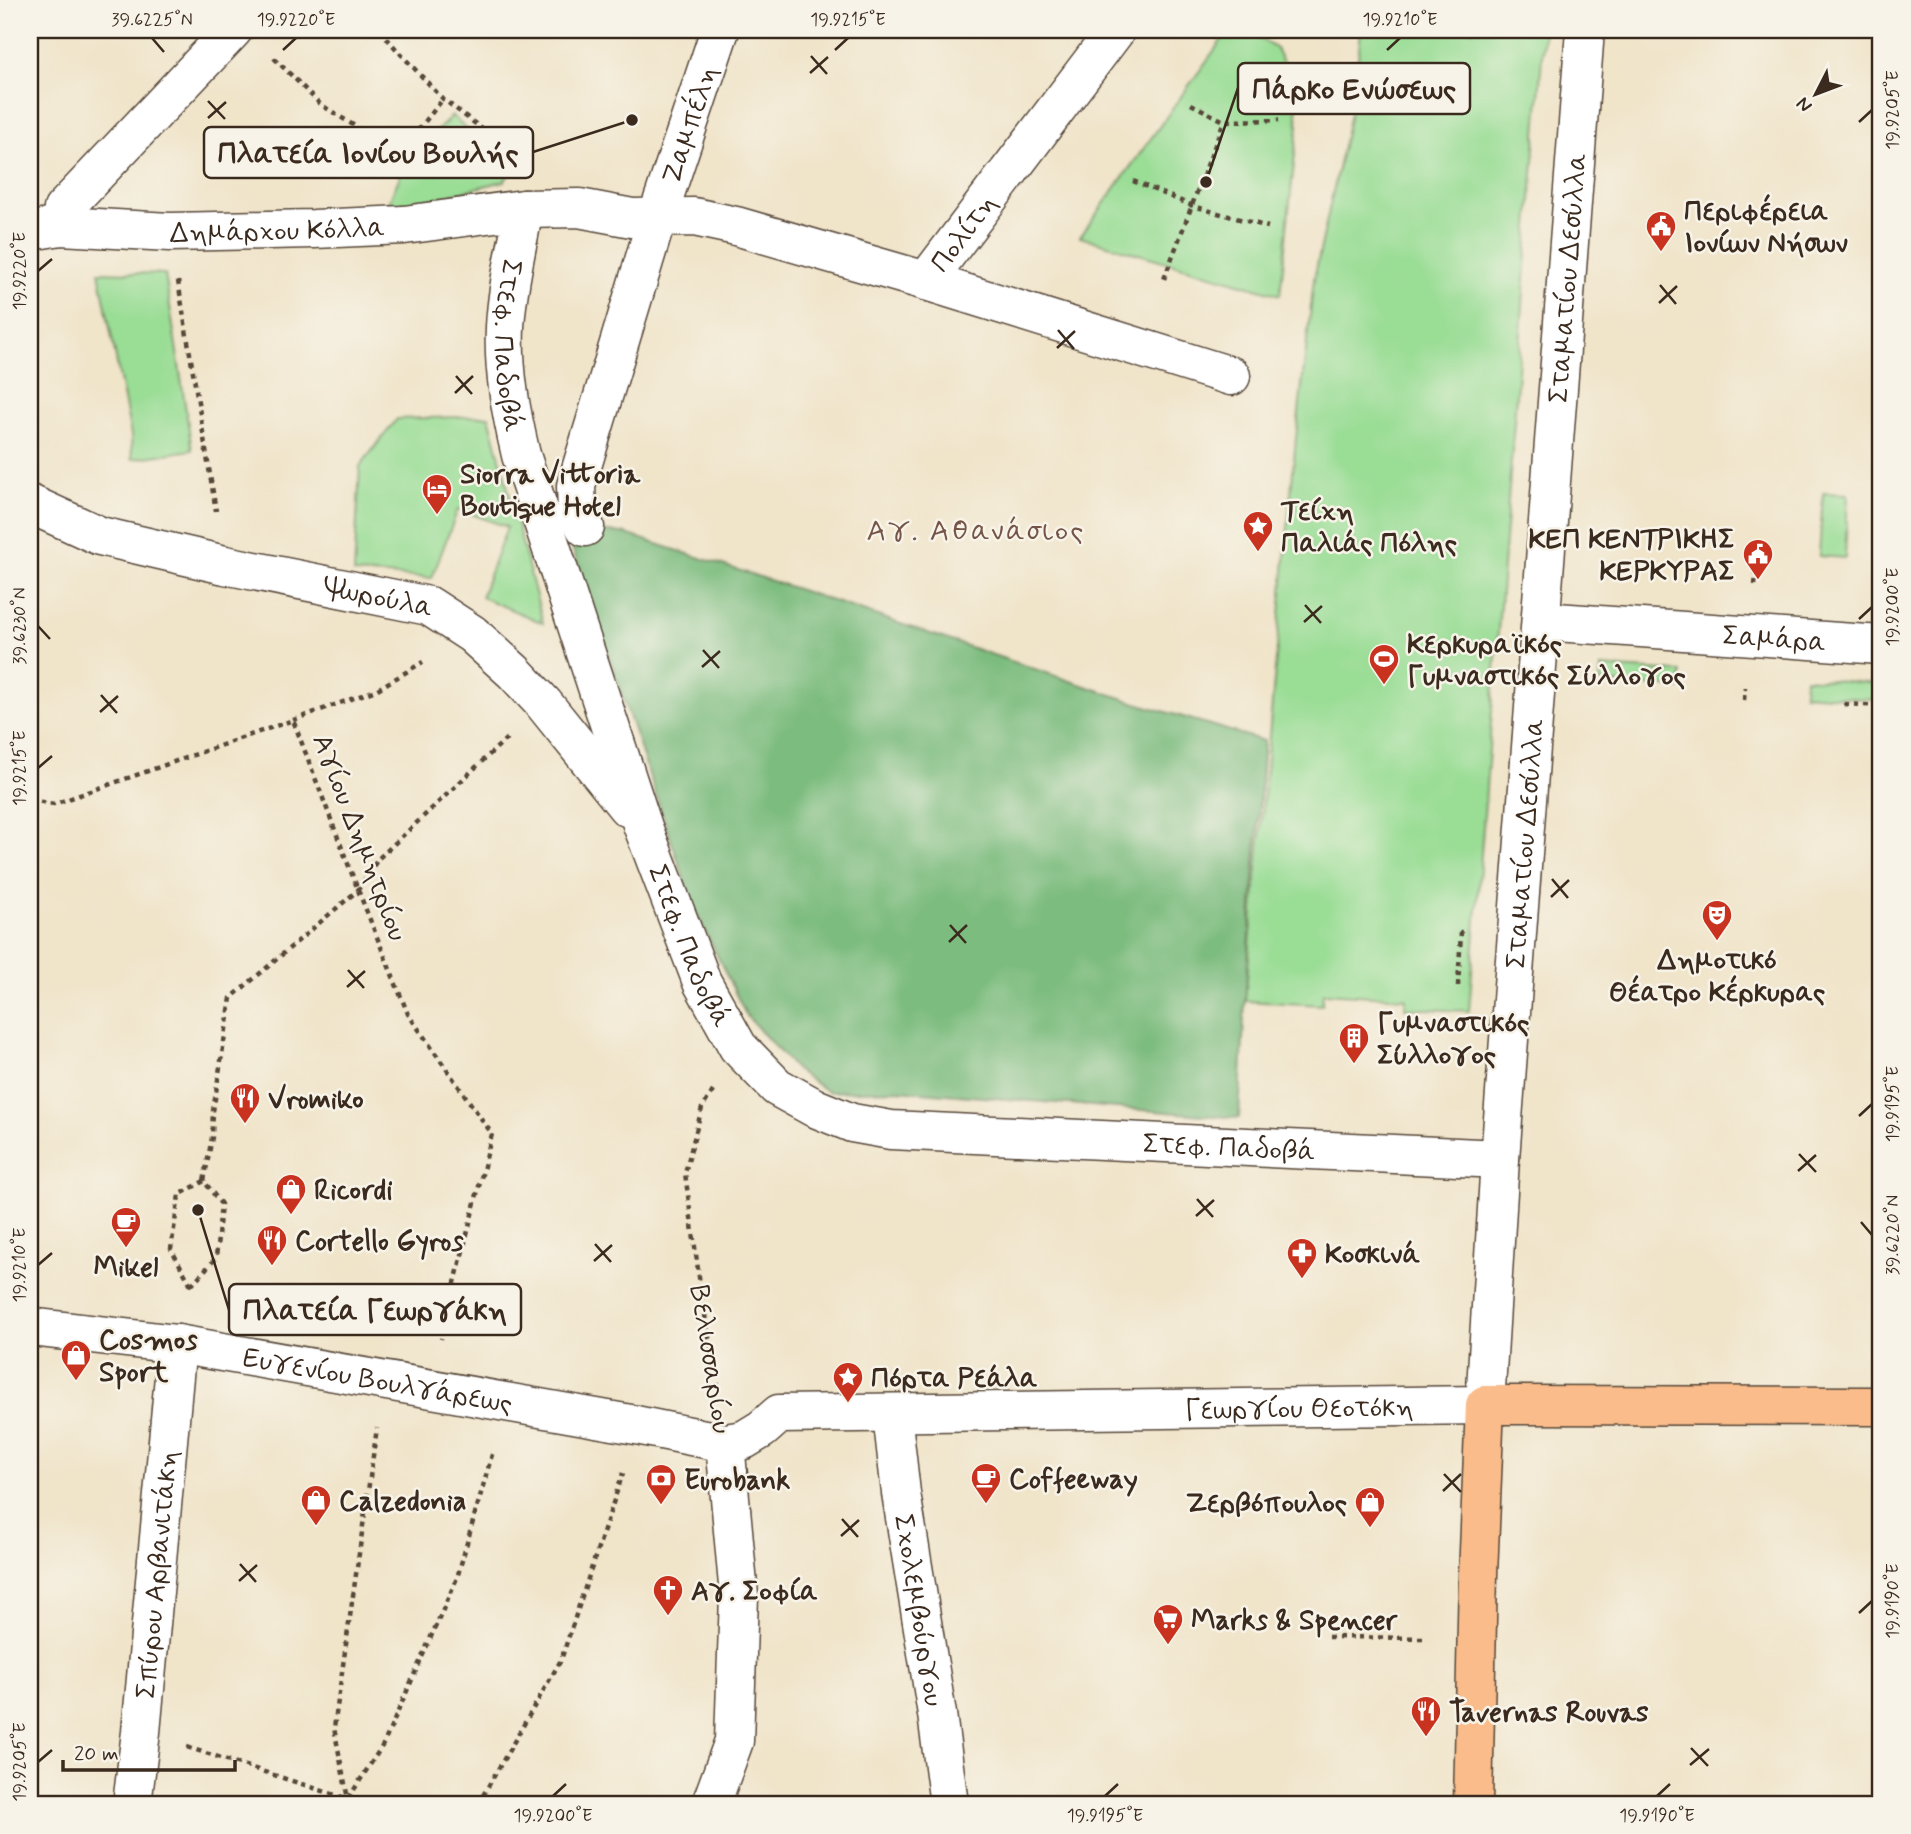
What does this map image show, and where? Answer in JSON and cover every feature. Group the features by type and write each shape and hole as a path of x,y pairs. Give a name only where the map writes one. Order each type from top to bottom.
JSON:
{"main road":[{"name":"Γεωργίου Θεοτόκη","path":"1485,1405 1881,1406"},
{"path":"1472,1804 1485,1405"}],"street":[{"path":"46,228 233,30"},
{"name":"Ζαμπέλη","path":"584,527 577,512 576,486 657,218 720,30"},
{"name":"Πολίτη","path":"657,218 694,217 718,221 926,281 1116,30"},
{"name":"Σταματίου Δεσύλλα","path":"1485,1405 1500,1159 1585,30"},
{"path":"524,209 579,208 632,218 657,218"},
{"name":"Δημάρχου Κόλλα","path":"46,228 170,232 314,229 404,225 524,209"},
{"name":"Στεφ. Παδοβά","path":"524,209 505,325 506,372 521,455 643,827 702,982 738,1047 777,1087 815,1108 852,1123 891,1130 1500,1159"},
{"path":"926,281 1231,376"},
{"name":"Ψωρούλα","path":"30,504 100,536 225,565 429,606 472,634 514,672 544,704 643,827"},
{"name":"Σαμάρα","path":"1542,621 1881,645"},
{"name":"Ευγενίου Βουλγάρεως","path":"30,1328 177,1344 582,1415 725,1443"},
{"name":"Σπύρου Αρβανιτάκη","path":"132,1804 177,1344"},
{"name":"Γεωργίου Θεοτόκη","path":"725,1443 744,1440 779,1414 1485,1405"},
{"name":"Σχολεμβούργου","path":"892,1414 897,1467 949,1804"},
{"name":"Βελισσαρίου","path":"711,1804 734,1741 739,1596 725,1443"}],"path":[{"path":"380,30 443,99 511,151"},
{"path":"271,56 320,104 399,155 443,99"},
{"path":"1191,104 1224,121 1279,120"},
{"path":"1164,279 1224,121"},
{"path":"1133,181 1193,206 1268,227"},
{"path":"178,283 225,565"},
{"path":"1755,587 1757,565"},
{"path":"293,720 376,690"},
{"path":"204,1181 179,1195 171,1249 191,1285 216,1258 221,1204 204,1181 231,998 358,890 378,859 544,704"},
{"path":"1844,704 1881,706"},
{"name":"Αγίου Δημητρίου","path":"30,800 54,804 293,720 408,1014 492,1134 450,1303"},
{"name":"Βελισσαρίου","path":"725,1443 685,1173 702,1108 738,1047"},
{"path":"347,1802 334,1728 375,1443"},
{"path":"347,1802 384,1742 457,1578 495,1444"},
{"path":"478,1804 561,1660 621,1479"},
{"path":"1328,1637 1438,1638"},
{"path":"141,1732 347,1802"}],"green space":[{"path":"1229,30 1248,30 1276,49 1294,82 1298,126 1280,295 1080,237"},
{"name":"Κερκυραϊκός Γυμναστικός Σύλλογος","path":"1361,30 1544,30 1469,1011 1405,1008 1406,998 1323,993 1322,1005 1245,1001 1296,438 1314,279 1354,95"},
{"path":"452,116 510,168 509,175 504,181 385,211 406,162"},
{"path":"99,272 165,274 192,450 132,459 131,435"},
{"path":"489,416 543,623 481,597 507,527 458,509 432,578 354,573 360,466 397,419"},
{"path":"1823,493 1848,494 1845,558 1819,556"},
{"path":"566,529 623,533 1136,703 1264,741 1239,1118 896,1090 828,1092 796,1070 746,1015 694,908"},
{"path":"1601,667 1681,672 1681,688 1600,683"},
{"path":"1805,678 1881,684 1881,700 1804,694"}],"place":[{"name":"Πλατεία Ιονίου Βουλής","path":"632,120"},
{"name":"Πάρκο Ενώσεως","path":"1206,182"},
{"name":"Περιφέρεια Ιονίων Νήσων","path":"1661,253"},
{"name":"Siorra Vittoria Boutique Hotel","path":"437,516"},
{"name":"Τείχη Παλιάς Πόλης","path":"1258,553"},
{"name":"ΚΕΠ ΚΕΝΤΡΙΚΗΣ ΚΕΡΚΥΡΑΣ","path":"1758,581"},
{"name":"Κερκυραϊκός Γυμναστικός Σύλλογος","path":"1384,686"},
{"name":"Δημοτικό Θέατρο Κέρκυρας","path":"1717,942"},
{"name":"Γυμναστικός Σύλλογος","path":"1354,1065"},
{"name":"Vromiko","path":"245,1125"},
{"name":"Πλατεία Γεωργάκη","path":"198,1210"},
{"name":"Ricordi","path":"291,1216"},
{"name":"Mikel","path":"126,1249"},
{"name":"Cortello Gyros","path":"272,1267"},
{"name":"Κοσκινά","path":"1302,1280"},
{"name":"Cosmos Sport","path":"76,1382"},
{"name":"Πόρτα Ρεάλα","path":"848,1404"},
{"name":"Coffeeway","path":"986,1505"},
{"name":"Eurobank","path":"661,1506"},
{"name":"Calzedonia","path":"316,1527"},
{"name":"Ζερβόπουλος","path":"1370,1529"},
{"name":"Αγ. Σοφία","path":"668,1617"},
{"name":"Marks & Spencer","path":"1168,1646"},
{"name":"Tavernas Rouvas","path":"1426,1738"}],"district":[{"name":"Αγ. Αθανάσιος","path":"976,530"}]}
